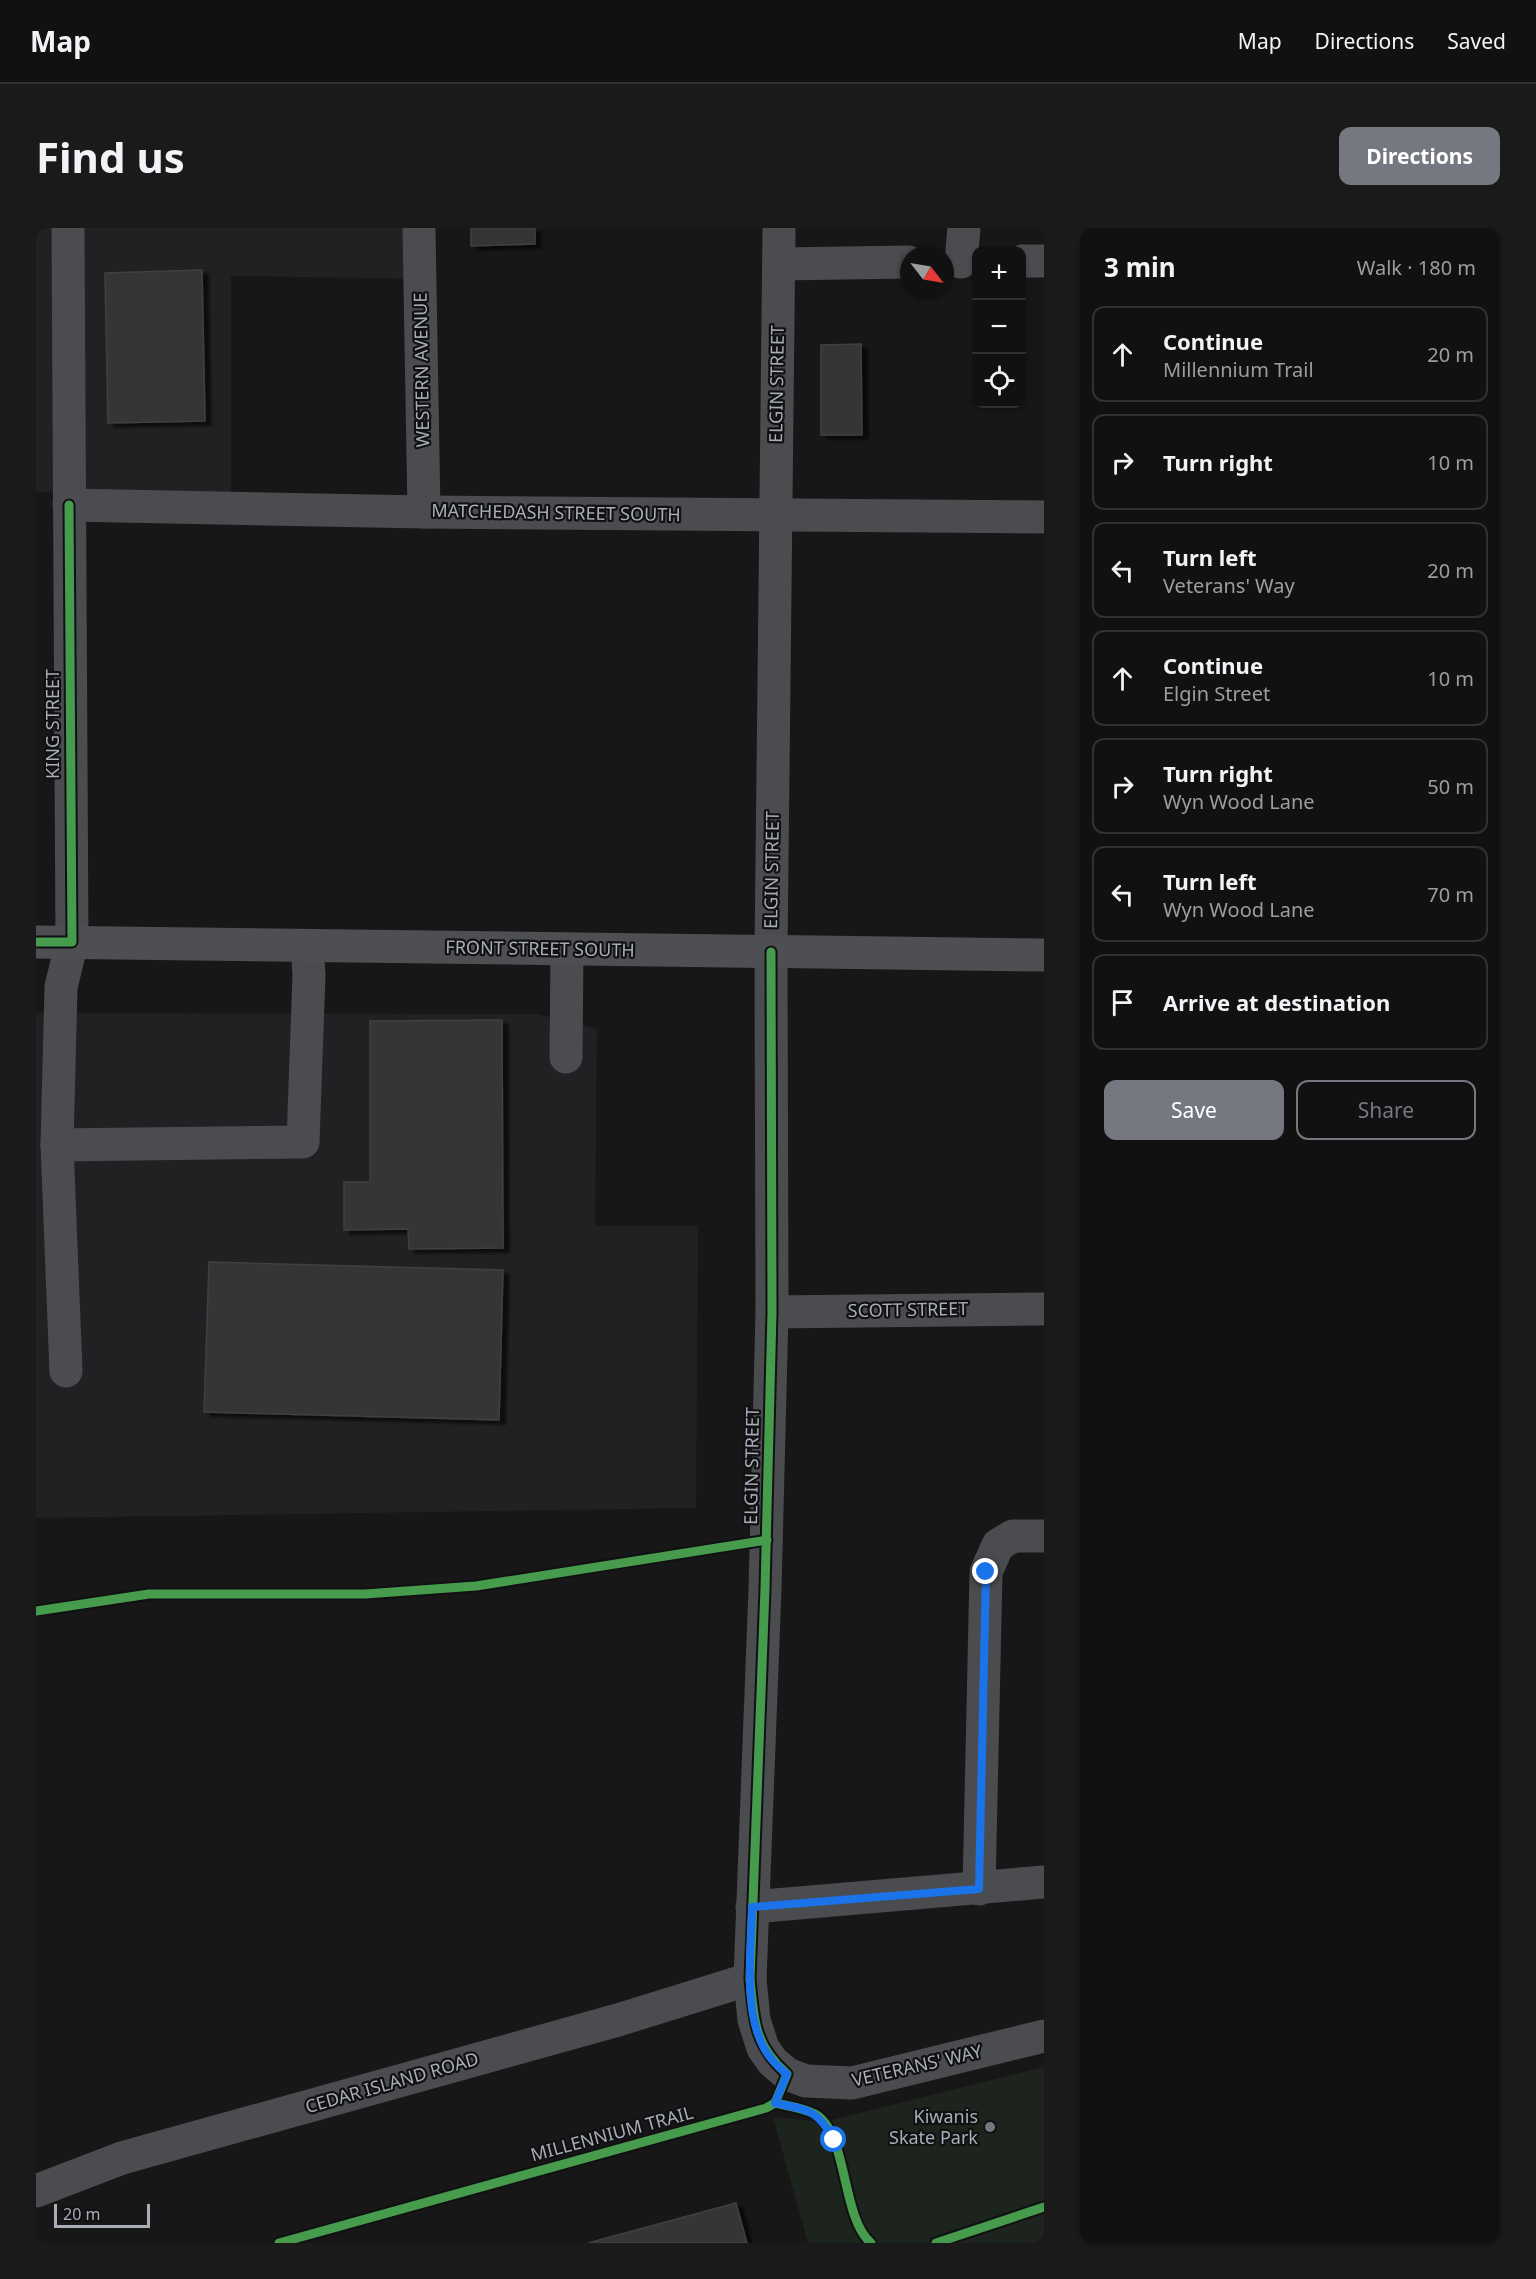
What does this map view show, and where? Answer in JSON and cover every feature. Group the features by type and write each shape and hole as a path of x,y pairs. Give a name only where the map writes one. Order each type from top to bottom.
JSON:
{"main road":[{"name":"FRONT STREET SOUTH","path":"36,942 1044,955"}],"street":[{"name":"KING STREET","path":"66,1371 57,1144 62,987 72,942 68,228"},
{"name":"WESTERN AVENUE","path":"419,228 424,512"},
{"name":"ELGIN STREET","path":"750,1979 765,1589 772,1311 771,952 779,228"},
{"path":"961,262 964,228"},
{"path":"1026,261 1044,261"},
{"path":"779,264 900,262"},
{"name":"MATCHEDASH STREET SOUTH","path":"69,505 424,512 1044,517"},
{"path":"57,1144 303,1142 309,975 307,946"},
{"path":"566,1057 567,949"},
{"name":"SCOTT STREET","path":"772,1311 1044,1309"},
{"path":"979,1889 986,1572 998,1545 1013,1536 1044,1536"},
{"path":"752,1907 1044,1882"},
{"name":"VETERANS' WAY","path":"750,1979 754,2020 763,2048 772,2061 787,2074 806,2081 852,2083 1044,2036"},
{"name":"CEDAR ISLAND ROAD","path":"36,2191 122,2158 618,2020 750,1979"}],"shaded area":[{"path":"36,228 420,228 421,279 231,276 231,496 36,492"},
{"path":"36,1013 537,1014 597,1029 595,1226 698,1226 696,1508 36,1518"},
{"path":"1044,2067 1044,2243 808,2243 773,2117 824,2122"}],"building":[{"path":"471,228 535,228 535,244 471,246"},
{"path":"202,270 205,421 108,423 105,273"},
{"path":"861,344 862,435 821,435 821,345"},
{"path":"502,1020 503,1248 409,1249 408,1229 344,1230 344,1182 370,1182 370,1021"},
{"path":"209,1262 503,1270 499,1420 204,1412"},
{"path":"736,2203 747,2243 588,2243"}],"cycle path":[{"path":"36,942 72,942 69,505"},
{"path":"771,952 772,1312 765,1589 750,1979 755,2019 762,2042 768,2053 787,2074 775,2103"},
{"path":"36,1611 149,1594 365,1594 476,1586 767,1540"},
{"name":"MILLENNIUM TRAIL","path":"279,2243 766,2108 775,2103 815,2114 826,2124 839,2156 854,2215 861,2231 871,2243"},
{"path":"936,2243 1044,2207"}],"place":[{"name":"Kiwanis Skate Park","path":"990,2127"}],"route":[{"path":"834,2140 824,2122 816,2114 775,2103 787,2074 772,2061 763,2048 754,2020 750,1979 752,1907 979,1889 986,1572"}]}
